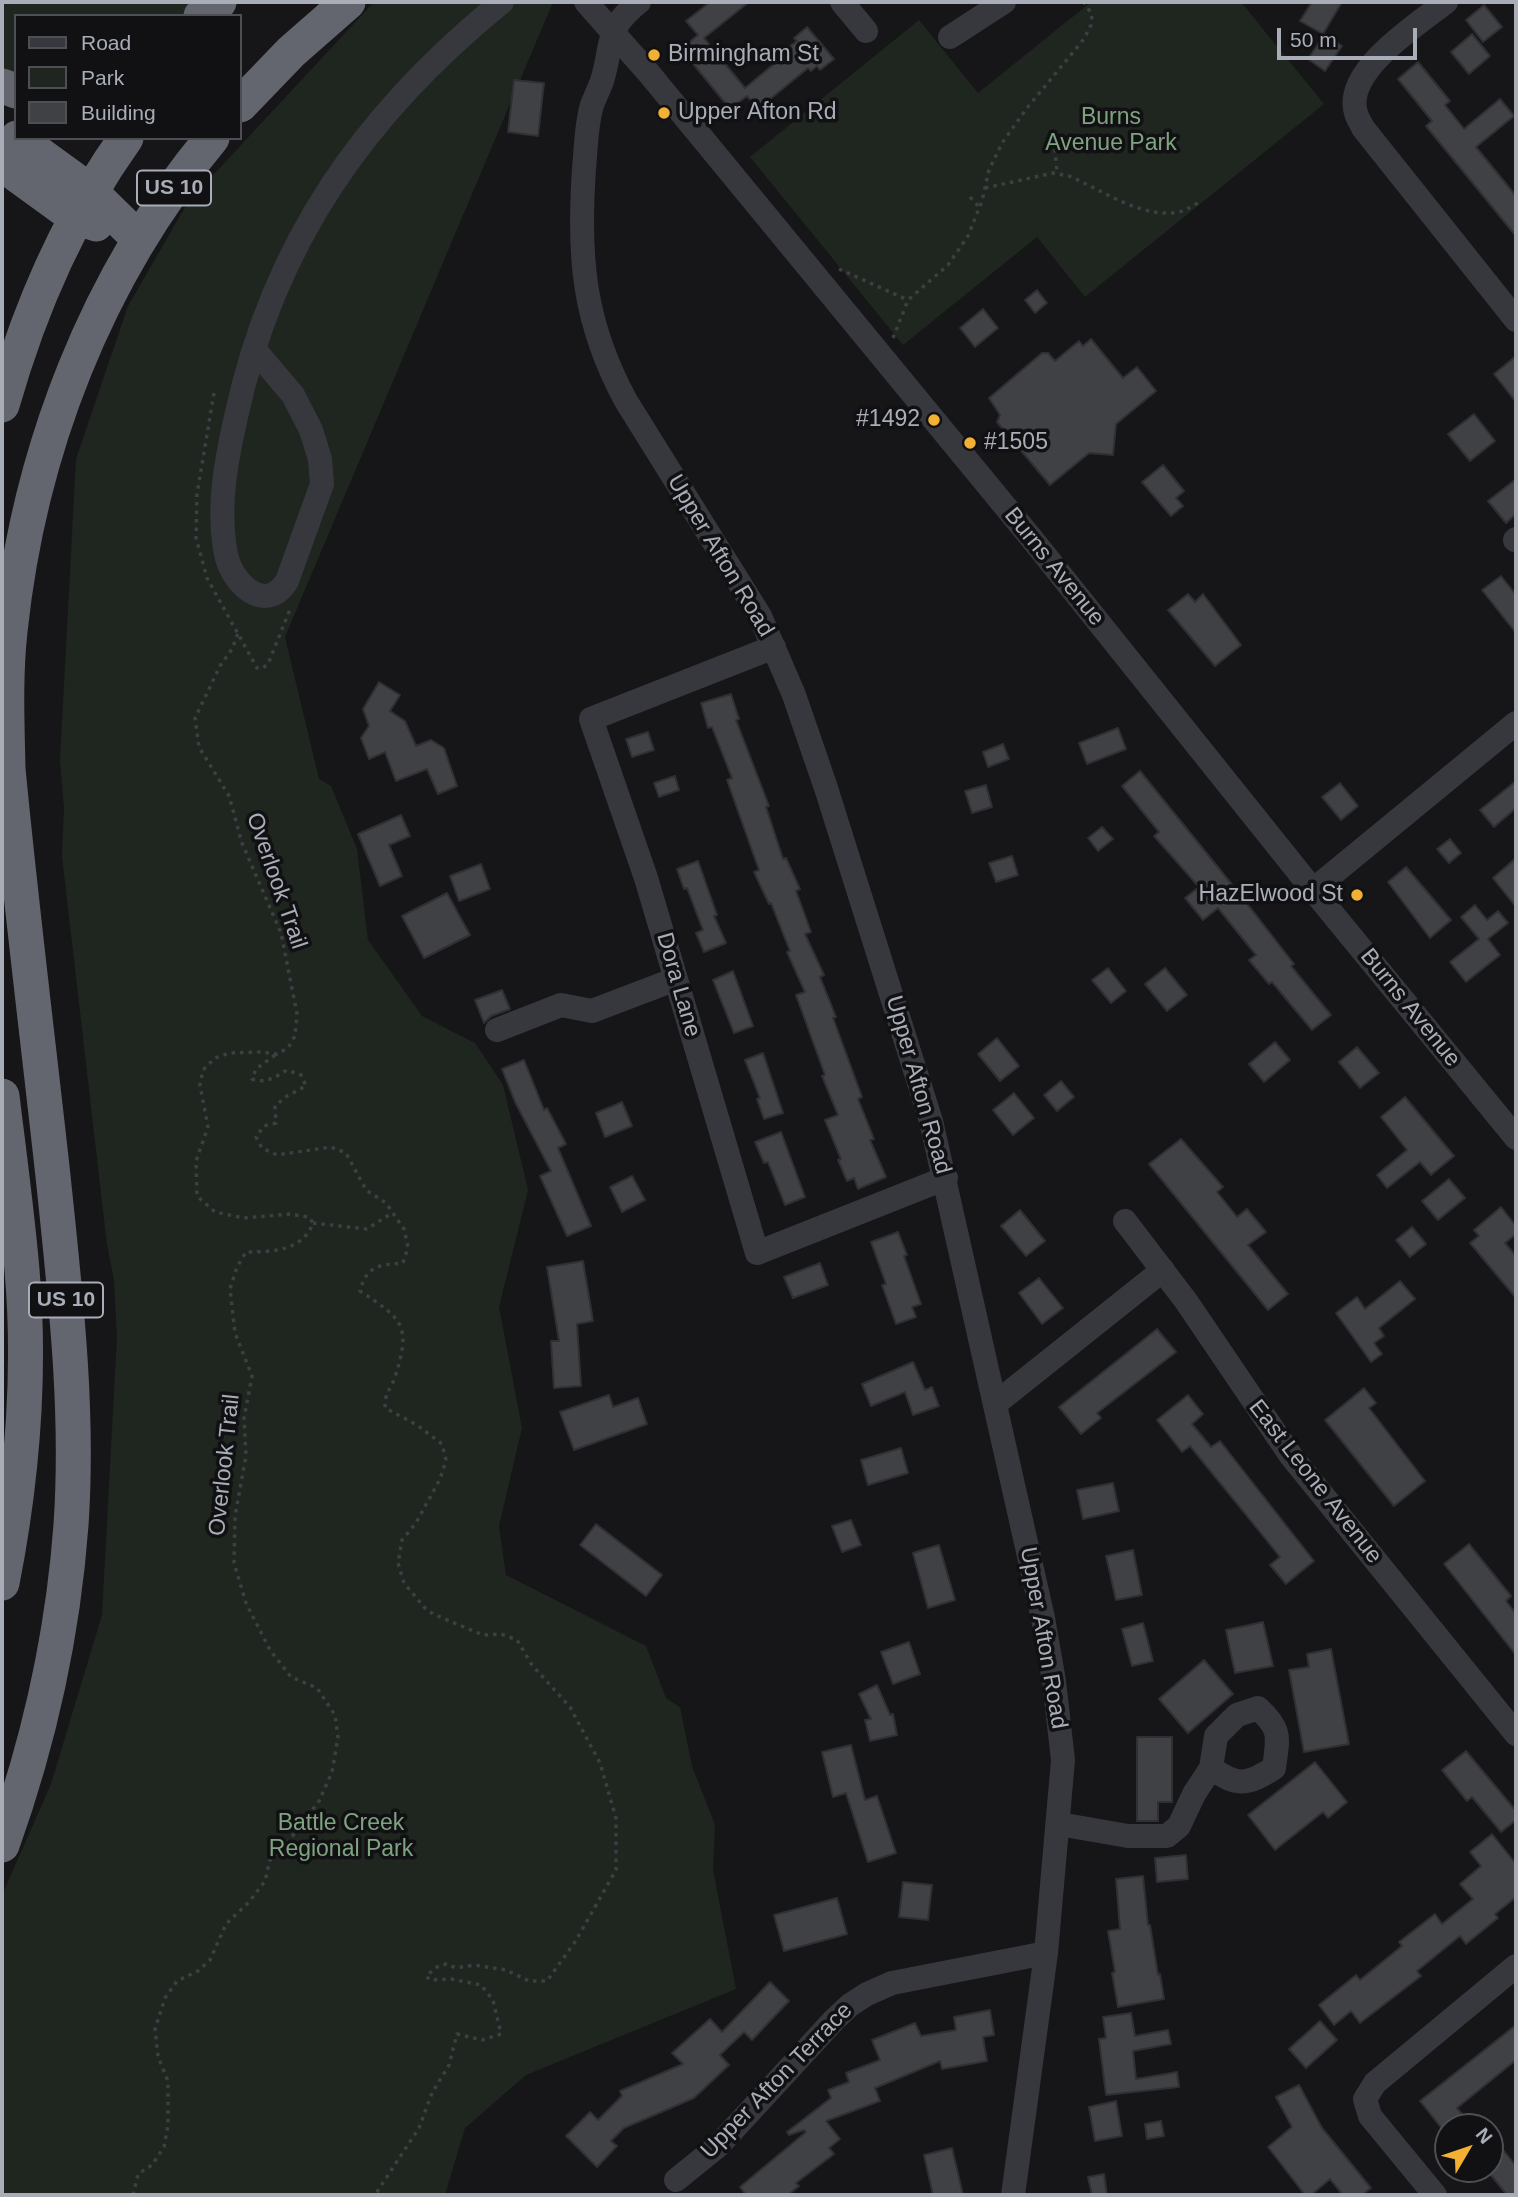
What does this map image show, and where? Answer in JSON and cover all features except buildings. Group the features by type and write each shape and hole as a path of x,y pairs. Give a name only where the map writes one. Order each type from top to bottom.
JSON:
{"highway":[{"path":"204,14 219,2"},
{"path":"234,14 247,2"},
{"path":"242,103 291,52 348,2"},
{"path":"291,52 370,2"},
{"path":"18,140 82,204"},
{"name":"US 10","path":"2,405 14,361 41,291 82,204 125,140"},
{"name":"US 10","path":"2,1845 36,1740 52,1665 69,1539 73,1443 71,1363 64,1280 8,769 6,701 10,633 19,565 45,453 66,388 93,326 139,239 210,140"},
{"path":"2,164 82,204 139,239"},
{"name":"US 10","path":"2,1096 22,1271 25,1339 24,1407 18,1483 2,1583"}],"street":[{"path":"254,349 293,395 311,430 320,459 323,484 286,581 281,591 268,596 251,593 238,580 228,563 222,535 225,466 244,378 273,293 308,220 348,159 380,117 417,77 470,27 502,2"},
{"name":"Burns Avenue","path":"586,2 647,71 1032,539 1516,1138"},
{"path":"612,32 628,11 639,2"},
{"path":"842,2 866,31"},
{"path":"950,37 1004,2"},
{"path":"1446,2 1373,61 1362,76 1356,93 1355,111 1363,128 1516,320"},
{"name":"Upper Afton Road","path":"612,32 602,80 591,107 586,141 581,244 589,307 612,376 760,616 798,706 858,883 932,1121 1043,1618 1054,1681 1063,1760 1046,1953 1013,2195"},
{"name":"Dora Lane","path":"774,647 592,719 646,878 757,1253 946,1178"},
{"path":"1313,890 1516,723"},
{"path":"497,1030 561,1005 592,1011 676,979"},
{"name":"East Leone Avenue","path":"1125,1221 1186,1301 1291,1456 1516,1734"},
{"path":"995,1404 1163,1270"},
{"path":"1059,1824 1128,1836 1167,1836 1179,1826 1194,1794 1211,1768"},
{"name":"Upper Afton Terrace","path":"676,2180 718,2146 834,2020 867,1994 892,1983 1046,1953"},
{"path":"1435,2195 1370,2116 1365,2099 1375,2083 1516,1966"}],"path":[{"path":"892,340 908,300 948,265 968,236 995,155 1012,128 1084,38 1091,25 1092,15 1084,2"},
{"path":"1055,149 1057,173"},
{"path":"985,188 1057,173 1159,212 1187,210 1201,201"},
{"path":"970,197 979,207"},
{"path":"834,267 908,300"},
{"name":"Overlook Trail","path":"238,633 195,718 199,747 229,796 242,844 281,933 297,1014 295,1036 288,1048 256,1069 253,1079 261,1082 271,1080 287,1070 301,1075 306,1086 275,1106 276,1123 264,1126 256,1137 262,1148 277,1155 331,1147 346,1153 366,1189 386,1203 392,1213"},
{"path":"277,1054 229,1053 215,1058 203,1070 200,1085 208,1127 196,1161 197,1195 215,1212 244,1219 289,1214 309,1217 313,1223 367,1229 392,1213 404,1229 408,1247 403,1263 377,1265 364,1278 360,1291 398,1319 404,1336 394,1380 385,1393 385,1408 417,1425 443,1444 446,1460 440,1479 416,1523 402,1540 398,1563 404,1583 433,1614 483,1635 501,1634 517,1640 532,1665 569,1707 600,1763 616,1818 616,1870 575,1942 547,1981 529,1981 506,1970 474,1965 456,1968 446,1964 436,1967 426,1976 430,1980 451,1979 481,1985 493,2000 501,2034 482,2040 457,2034 449,2065 432,2092 419,2128 375,2195"},
{"name":"Overlook Trail","path":"133,2195 138,2174 152,2165 164,2147 168,2125 168,2081 158,2057 155,2029 165,1998 177,1982 198,1971 210,1960 226,1924 249,1902 265,1881 270,1860 285,1846 319,1801 332,1772 338,1737 335,1715 317,1688 291,1677 270,1650 246,1603 234,1563 235,1516 247,1455 244,1418 252,1376 235,1333 230,1289 237,1266 246,1252 274,1252 291,1246 310,1232 313,1223"}],"green space":[{"path":"2,2 200,2 185,14 14,14 14,88 2,81"},
{"name":"Battle Creek Regional Park","path":"374,2 553,2 285,637 319,779 331,786 357,849 368,940 422,1016 475,1043 503,1085 528,1190 499,1307 522,1428 499,1526 506,1575 646,1646 666,1698 680,1707 692,1766 715,1825 713,1870 736,1989 526,2075 465,2128 445,2195 2,2195 2,1895 51,1784 102,1615 117,1337 114,1280 107,1245 62,856 64,808 60,760 76,459 128,306 188,202"},
{"name":"Burns Avenue Park","path":"1091,2 1241,2 1324,104 1085,297 1037,237 903,345 750,157 919,20 978,93"}],"place":[{"name":"Birmingham St","path":"654,55"},
{"name":"Upper Afton Rd","path":"664,113"},
{"name":"#1492","path":"934,420"},
{"name":"#1505","path":"970,443"},
{"name":"HazElwood St","path":"1357,895"}]}
